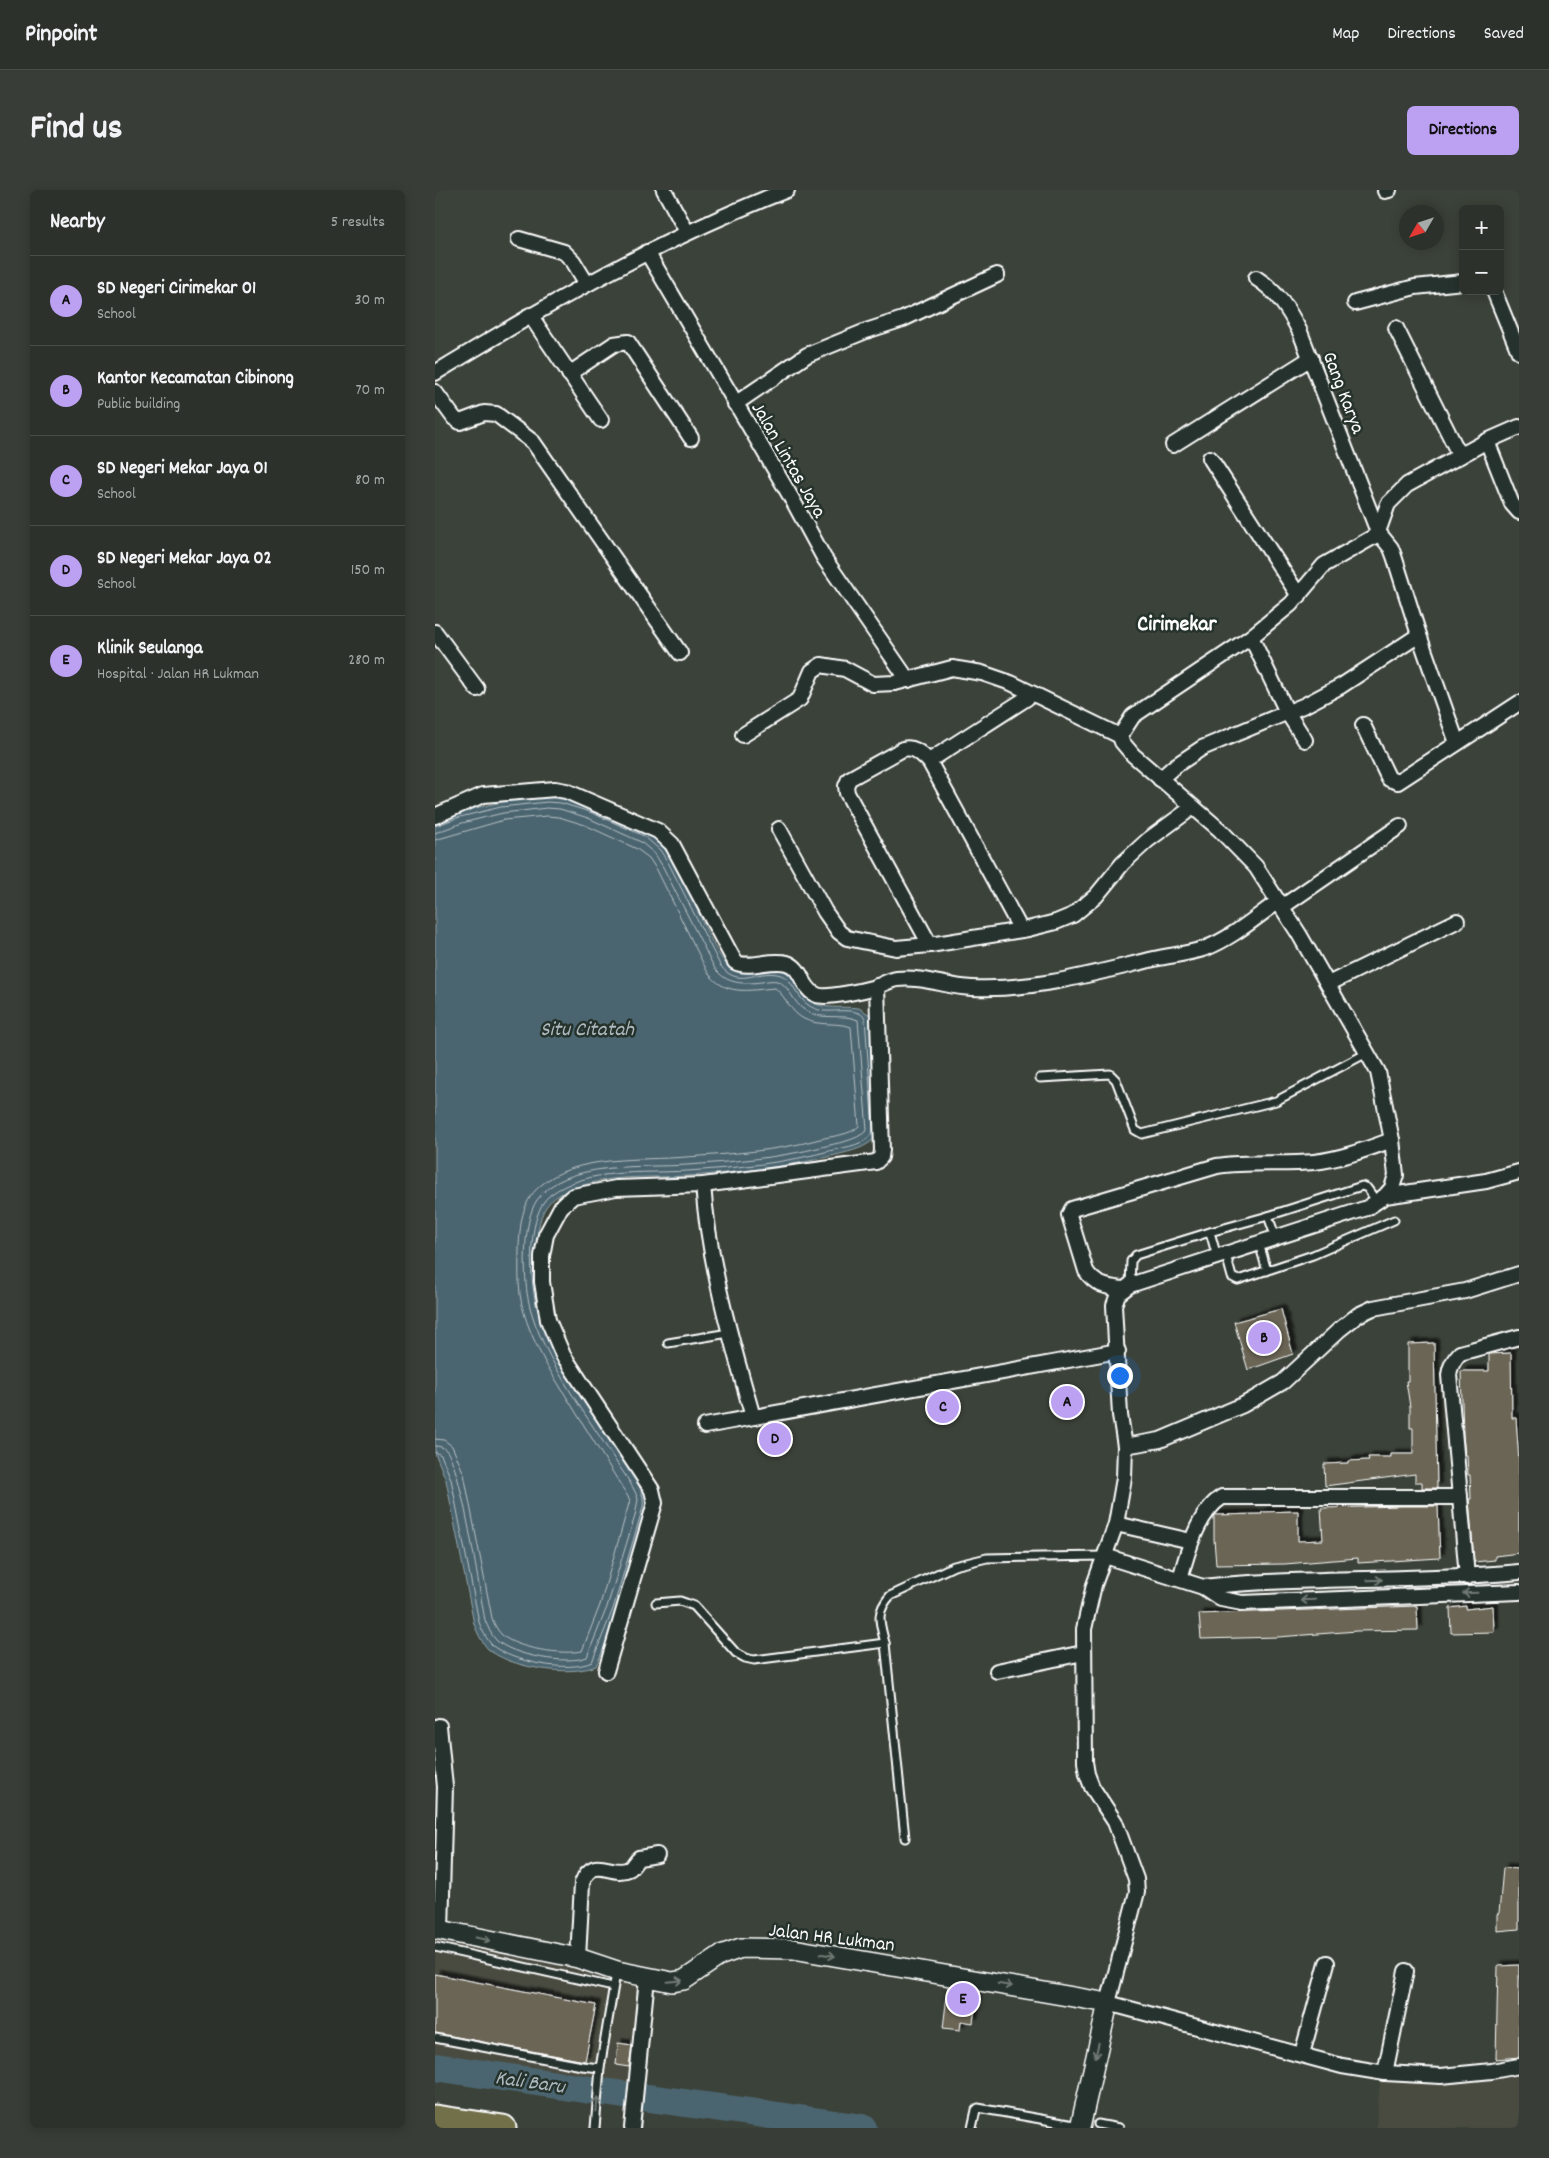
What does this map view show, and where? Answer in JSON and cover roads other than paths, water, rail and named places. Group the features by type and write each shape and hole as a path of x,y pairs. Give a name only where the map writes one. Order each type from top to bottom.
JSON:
{"highway":[{"path":"435,2118 503,2128"}],"street":[{"path":"664,190 687,232"},
{"path":"435,373 529,315 647,252 687,232 787,190"},
{"path":"519,239 564,252 573,261 587,284"},
{"name":"Jalan Lintas Jaya","path":"647,252 792,499 824,558 908,680"},
{"path":"735,404 807,356 866,331 903,319 997,275"},
{"name":"Gang Karya","path":"1256,278 1270,287 1290,312 1311,358 1378,532 1391,548 1457,743"},
{"path":"1355,303 1415,287 1459,282"},
{"path":"1496,295 1519,352"},
{"path":"529,315 601,420"},
{"path":"1396,328 1460,456"},
{"path":"569,374 614,344 628,342 632,345 691,438"},
{"path":"1173,445 1311,358"},
{"path":"435,392 454,418 460,422 491,412 533,442 681,653"},
{"path":"1120,736 1127,723 1147,706 1251,637 1299,596 1324,565 1367,542 1378,532 1386,508 1401,490 1422,475 1487,440 1519,427"},
{"path":"1487,440 1512,504 1519,512"},
{"path":"1210,458 1299,596"},
{"path":"435,632 477,689"},
{"path":"1160,780 1175,766 1202,748 1305,705 1341,686 1419,635"},
{"path":"1251,637 1287,712 1305,740"},
{"path":"743,735 800,699 812,671 821,665 845,669 873,684 895,683 952,668 982,673 1011,683 1120,736 1122,742 1133,755 1238,847 1256,867 1281,904 1377,1072 1393,1140 1395,1175 1392,1188 1381,1199 1367,1208 1126,1287 1100,1285 1086,1271 1069,1215 1072,1209 1217,1166 1238,1163 1313,1162 1344,1156 1393,1140"},
{"path":"929,761 1027,698"},
{"path":"1363,725 1389,779 1395,782 1404,779 1519,703"},
{"path":"930,945 847,793 846,786 849,779 903,749 910,748 916,750 929,761 1021,930"},
{"path":"435,816 483,795 555,789 566,791 657,831 672,844 731,956 741,965 773,962 791,964 810,989 818,996 865,990 895,979 972,988 1020,987 1089,975 1159,958 1180,955 1207,947 1281,904 1400,826"},
{"path":"779,829 829,918 843,936 896,948 930,945 1057,922 1082,909 1123,863 1148,840 1193,808"},
{"path":"1328,984 1457,921"},
{"path":"606,1671 655,1503 652,1490 563,1354 548,1320 542,1282 542,1256 554,1216 561,1206 573,1196 616,1188 703,1185 876,1162 881,1157 882,1150 877,986"},
{"path":"1381,1199 1486,1181 1519,1172"},
{"path":"703,1185 711,1255 729,1333 753,1417"},
{"path":"1125,1446 1160,1440 1243,1405 1283,1382 1358,1314 1373,1308 1465,1291 1519,1274"},
{"path":"1086,2126 1108,2003 1137,1892 1136,1879 1115,1822 1099,1800 1087,1774 1083,1653 1084,1629 1089,1606 1094,1585 1116,1524 1124,1478 1125,1446 1121,1415 1114,1305 1115,1298 1126,1287"},
{"path":"1467,1577 1449,1375 1450,1367 1459,1353 1519,1337"},
{"path":"705,1426 1118,1351"},
{"path":"1180,1579 1191,1541 1211,1507 1222,1497 1460,1497"},
{"path":"1116,1524 1191,1541"},
{"path":"1105,1556 1203,1587 1221,1599 1242,1603 1519,1592"},
{"path":"1203,1587 1467,1577 1519,1572"},
{"path":"997,1671 1083,1653"},
{"path":"437,1935 445,1787 439,1726"},
{"path":"578,1958 582,1883 587,1874 593,1869 600,1867 627,1870 639,1858 657,1855"},
{"name":"Jalan HR Lukman","path":"437,1935 578,1958 615,1979 647,1978 678,1982 721,1955 741,1948 793,1949 1108,2003"},
{"path":"1302,2054 1327,1963"},
{"path":"1385,2073 1406,1972"},
{"path":"632,2128 647,1978"},
{"path":"1108,2003 1342,2066 1385,2073 1441,2076 1492,2071 1519,2066"}],"lane":[{"path":"1040,1078 1110,1074 1116,1080 1135,1130 1141,1134 1276,1101 1368,1054"},
{"path":"1126,1287 1131,1261 1136,1255 1362,1186 1381,1199"},
{"path":"1268,1216 1276,1238"},
{"path":"1210,1232 1232,1278 1238,1280 1313,1255 1394,1220"},
{"path":"1259,1243 1267,1271"},
{"path":"668,1343 729,1333"},
{"path":"905,1838 885,1643 879,1618 882,1605 890,1596 954,1566 987,1558 1105,1556"},
{"path":"656,1603 680,1601 694,1606 736,1653 754,1660 885,1643"},
{"path":"437,1935 615,1979 600,2068 595,2125"},
{"path":"435,2038 600,2068"},
{"path":"972,2126 978,2108 1086,2126 1119,2128"}],"water":[{"name":"Situ Citatah","path":"547,797 574,801 646,832 660,844 682,877 708,935 729,968 741,972 772,968 784,971 789,974 805,997 815,1004 827,1007 859,1008 870,1015 878,1134 870,1143 854,1150 780,1166 724,1173 629,1178 595,1182 555,1197 546,1207 538,1228 537,1241 537,1268 541,1304 649,1498 620,1605 596,1666 571,1671 540,1669 509,1661 487,1648 483,1642 474,1624 446,1480 435,1453 435,822 462,812 490,805"}],"waterway":[{"name":"Kali Baru","path":"435,2067 624,2095"},
{"name":"Kali Baru","path":"649,2098 863,2128"}],"place":[{"name":"Kantor Kecamatan Cibinong","path":"1264,1338"},
{"name":"SD Negeri Cirimekar 01","path":"1067,1402"},
{"name":"SD Negeri Mekar Jaya 01","path":"943,1407"},
{"name":"SD Negeri Mekar Jaya 02","path":"775,1439"},
{"name":"Klinik Seulanga","path":"963,1999"}],"district":[{"name":"Cirimekar","path":"1177,622"}]}
